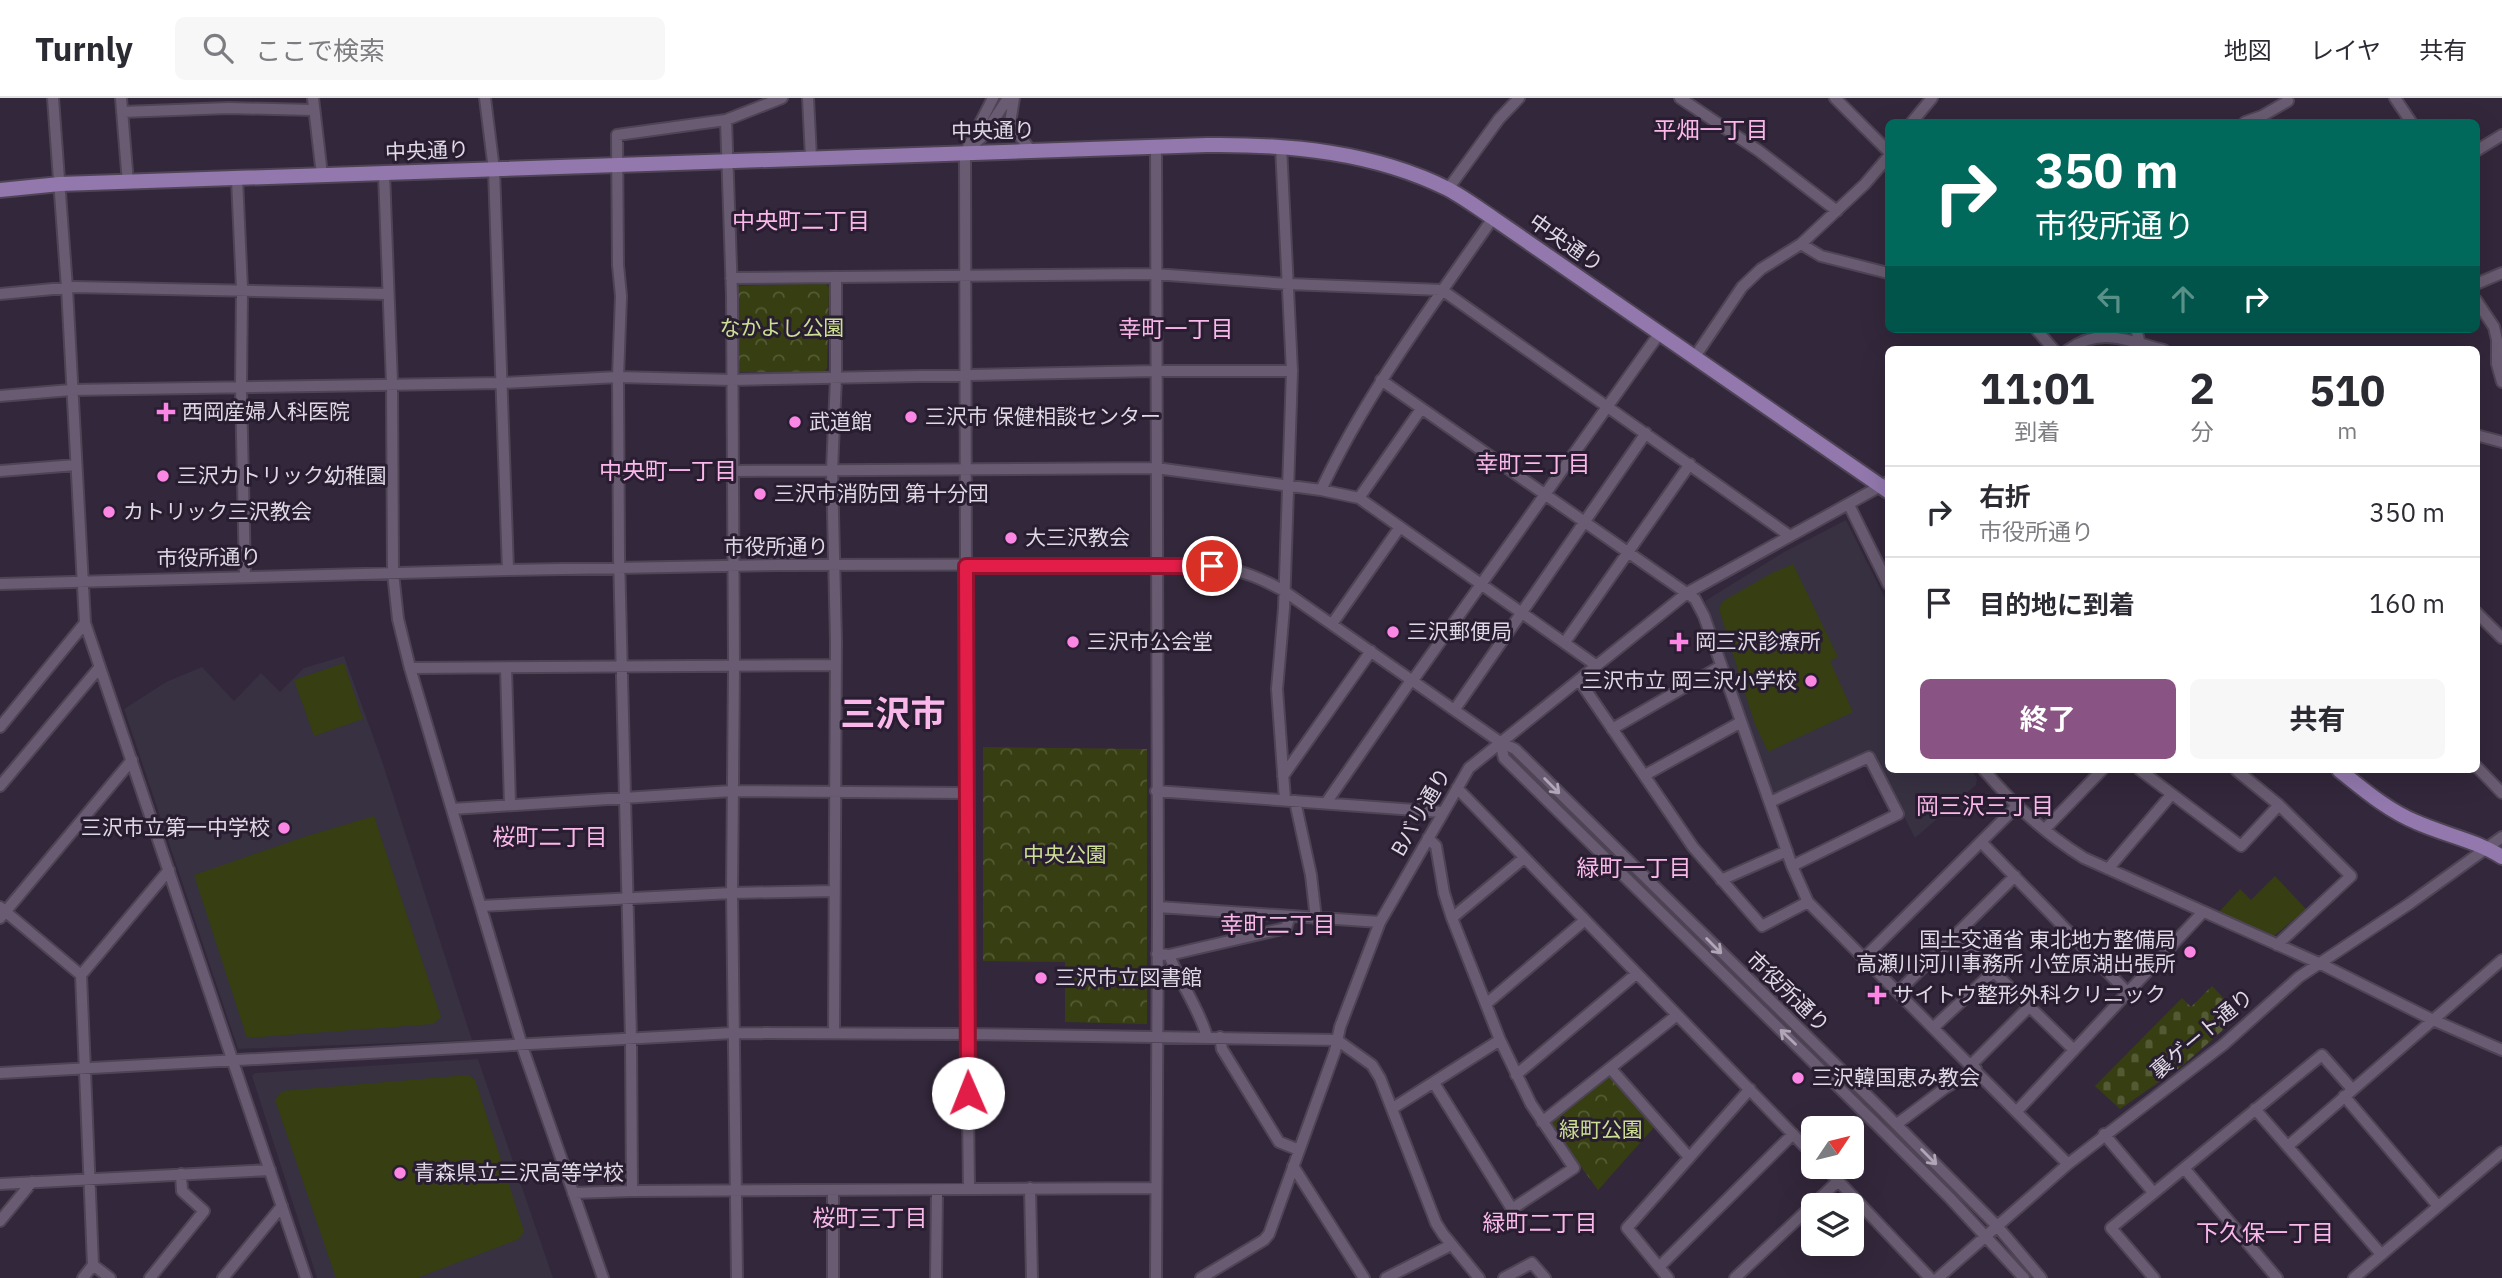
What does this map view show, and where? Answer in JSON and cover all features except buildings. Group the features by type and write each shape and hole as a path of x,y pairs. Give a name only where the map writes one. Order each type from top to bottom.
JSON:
{"main road":[{"name":"中央通り","path":"0,190 60,184 1156,147 1281,146 1334,154 1384,166 1448,189 1885,486"},
{"path":"2343,773 2384,804 2415,822 2488,848 2502,857"}],"street":[{"path":"53,98 67,288 85,623 306,1278"},
{"path":"121,98 128,183"},
{"path":"485,98 494,170 508,570"},
{"path":"632,1191 632,1039 620,568 618,377 621,296 618,265 617,135 726,120 782,98"},
{"path":"808,98 811,157"},
{"path":"969,1188 965,153 993,98"},
{"path":"965,153 984,135 1008,98"},
{"path":"1014,98 1010,123 1032,152"},
{"path":"1448,189 1499,119 1519,98"},
{"path":"1680,98 1759,151 1838,211"},
{"path":"1835,98 1885,151"},
{"path":"1914,119 1932,98"},
{"path":"2395,98 2407,119"},
{"path":"2254,119 2288,101"},
{"path":"122,112 313,104 322,175"},
{"path":"726,120 733,471 732,893 737,1278"},
{"path":"2480,148 2502,135"},
{"path":"1281,146 1292,371 1284,591 1277,689 1283,776 1311,875 1316,919"},
{"path":"1156,147 1156,1278"},
{"path":"1694,358 1742,287 1761,269 1801,243 1838,211 1885,157"},
{"path":"384,173 392,384 393,573 398,619 410,668 522,1046 603,1278"},
{"path":"237,179 242,289 245,576"},
{"path":"1321,490 1347,437 1381,380 1493,218"},
{"path":"1801,243 1821,256 1885,272"},
{"path":"2480,282 2502,273"},
{"path":"731,278 1155,274 1288,284 1442,290 1790,536"},
{"path":"834,1033 836,665 832,470 836,277"},
{"path":"0,294 67,288 388,293"},
{"path":"2480,306 2494,327 2497,364 2502,382"},
{"path":"2137,333 2140,344"},
{"path":"1326,803 1659,334"},
{"path":"2074,346 2081,341 2105,335 2148,346"},
{"path":"0,396 71,390 502,383 618,377 732,380 1155,371 1292,371"},
{"path":"1381,380 1695,598 1704,615 1792,866 1808,902 2068,1164"},
{"path":"1359,498 1421,409"},
{"path":"1455,709 1646,433"},
{"path":"2480,436 2502,442"},
{"path":"1565,642 1690,464"},
{"path":"0,471 76,465"},
{"path":"733,471 1156,468 1288,485 1359,498 1597,666"},
{"name":"Bバリ通り","path":"1201,1278 1264,1240 1269,1234 1380,922 1469,768 1687,593 1885,487"},
{"path":"1849,505 1885,578"},
{"path":"1332,624 1400,527"},
{"name":"市役所通り","path":"0,584 732,566 1156,565 1236,569 1263,579 1284,591 1413,679 1500,743 1515,749 1897,1124 1997,1226 2041,1278"},
{"path":"2480,616 2502,638"},
{"path":"0,727 85,623"},
{"path":"1283,776 1371,651"},
{"path":"410,668 836,665"},
{"path":"1612,729 1721,666"},
{"path":"0,786 99,667"},
{"path":"506,668 510,805"},
{"path":"1579,680 1687,838 1762,926 1808,902"},
{"path":"1644,775 1741,722"},
{"name":"市役所通り","path":"1500,743 1504,758 1872,1119 2024,1278"},
{"path":"1770,802 1869,757 1898,814 1792,866"},
{"path":"81,975 2,912 132,760"},
{"path":"2480,770 2502,793"},
{"path":"1990,773 2018,805 2066,847 2108,869 2502,1050"},
{"path":"2045,829 2099,773"},
{"path":"2144,773 2241,846 2279,805"},
{"path":"2240,773 2279,805 2351,876 2277,945"},
{"path":"1457,788 1801,1142"},
{"path":"452,809 732,791 966,793"},
{"path":"1156,791 1443,812"},
{"path":"2108,869 2171,795"},
{"path":"1863,959 2018,805"},
{"name":"裏ゲート通り","path":"1938,1278 2104,1134 2224,1045 2317,964 2502,837"},
{"path":"1428,838 1436,846 1444,892 1452,918 1500,1040 1542,1122 1574,1168 1511,1209 1434,1083"},
{"path":"1981,842 2126,992"},
{"path":"1721,880 1787,851"},
{"path":"1452,918 1524,858"},
{"path":"83,1278 93,1265 81,975 169,870"},
{"path":"1898,992 2015,876"},
{"path":"481,906 732,893 834,891"},
{"path":"1158,907 1380,922"},
{"path":"2017,1111 2203,912"},
{"path":"1157,954 1169,955 1286,928 1290,916"},
{"path":"1486,1004 1585,920"},
{"path":"1956,934 2073,1049"},
{"path":"1169,955 1179,980 1203,1023 1207,1037"},
{"path":"2288,1146 2502,960"},
{"path":"1934,1027 1994,971"},
{"path":"1516,1075 1636,974"},
{"path":"1897,1124 1973,1067 2030,1006"},
{"path":"1542,1122 1677,1015"},
{"path":"0,1073 733,1033 1338,1040 1372,1065 1393,1108 1436,1223 1479,1278"},
{"path":"1220,1037 1222,1049 1279,1142 1299,1150"},
{"path":"1393,1108 1500,1040"},
{"path":"2154,1278 2111,1228 2322,1055 2438,1206"},
{"path":"1611,1069 1688,1156"},
{"path":"1668,1278 1627,1228 1750,1089"},
{"path":"2255,1109 2381,1254"},
{"path":"1659,1267 1793,1134"},
{"path":"2104,1134 2153,1192"},
{"path":"2354,1278 2502,1152"},
{"path":"1293,1166 1364,1278"},
{"path":"2184,1168 2277,1278"},
{"path":"0,1184 270,1170"},
{"path":"150,1278 204,1211 182,1191 181,1174"},
{"path":"1735,1278 1838,1181 1930,1278"},
{"path":"0,1222 32,1182"},
{"path":"1030,1188 1032,1278"},
{"path":"573,1193 1156,1188"},
{"path":"936,1278 937,1190"},
{"path":"833,1191 833,1278"},
{"path":"223,1278 282,1206"},
{"path":"1386,1278 1451,1245"},
{"path":"1504,1278 1532,1263 1545,1278"},
{"path":"93,1265 110,1278"}],"shaded area":[{"name":"三沢市立 岡三沢小学校","path":"1846,520 1885,598 1885,773 1974,773 1977,779 1976,785 1915,838 1870,751 1771,795 1705,601 1784,552"},
{"name":"三沢市立第一中学校","path":"344,656 382,761 472,1040 238,1049 124,709 166,682 202,667 234,701 261,673 280,692 304,668"},
{"name":"青森県立三沢高等学校","path":"478,1059 553,1278 317,1278 252,1076 255,1073"}],"green space":[{"name":"なかよし公園","path":"825,283 829,287 827,368 824,372 739,372 736,369 735,286"},
{"path":"1793,564 1838,657 1830,661 1853,712 1768,752 1754,722 1719,609 1723,601"},
{"path":"344,663 363,719 314,736 294,680"},
{"name":"中央公園","path":"983,747 1147,749 1147,1024 1065,1022 1065,962 983,961"},
{"path":"374,816 441,1017 433,1024 247,1038 194,875"},
{"path":"2275,876 2306,909 2273,937 2219,912 2240,889 2251,900"},
{"path":"2212,986 2240,1015 2182,1066 2120,1109 2095,1086 2182,998 2191,1007"},
{"name":"青森県立三沢高等学校","path":"468,1075 475,1080 524,1231 519,1239 417,1278 336,1278 275,1100 282,1091"},
{"name":"緑町公園","path":"1609,1075 1655,1126 1598,1190 1549,1123"}],"place":[{"name":"西岡産婦人科医院","path":"166,412"},
{"name":"三沢市 保健相談センター","path":"911,417"},
{"name":"武道館","path":"795,422"},
{"name":"三沢カトリック幼稚園","path":"163,476"},
{"name":"三沢市消防団 第十分団","path":"760,494"},
{"name":"カトリック三沢教会","path":"109,512"},
{"name":"大三沢教会","path":"1011,538"},
{"name":"三沢郵便局","path":"1393,632"},
{"name":"三沢市公会堂","path":"1073,642"},
{"name":"岡三沢診療所","path":"1679,642"},
{"name":"三沢市立 岡三沢小学校","path":"1811,681"},
{"name":"三沢市立第一中学校","path":"284,828"},
{"name":"国土交通省 東北地方整備局 高瀬川河川事務所 小笠原湖出張所","path":"2190,952"},
{"name":"三沢市立図書館","path":"1041,978"},
{"name":"サイトウ整形外科クリニック","path":"1877,995"},
{"name":"三沢韓国恵み教会","path":"1798,1078"},
{"name":"青森県立三沢高等学校","path":"400,1173"}],"district":[{"name":"平畑一丁目","path":"1711,130"},
{"name":"中央町二丁目","path":"801,221"},
{"name":"幸町一丁目","path":"1176,329"},
{"name":"幸町三丁目","path":"1533,464"},
{"name":"中央町一丁目","path":"668,471"},
{"name":"三沢市","path":"893,714"},
{"name":"岡三沢三丁目","path":"1985,806"},
{"name":"桜町二丁目","path":"550,837"},
{"name":"緑町一丁目","path":"1634,868"},
{"name":"幸町二丁目","path":"1278,925"},
{"name":"桜町三丁目","path":"870,1218"},
{"name":"緑町二丁目","path":"1540,1223"},
{"name":"下久保一丁目","path":"2265,1233"}],"route":[{"path":"968,1093 966,566 1212,566"}]}
